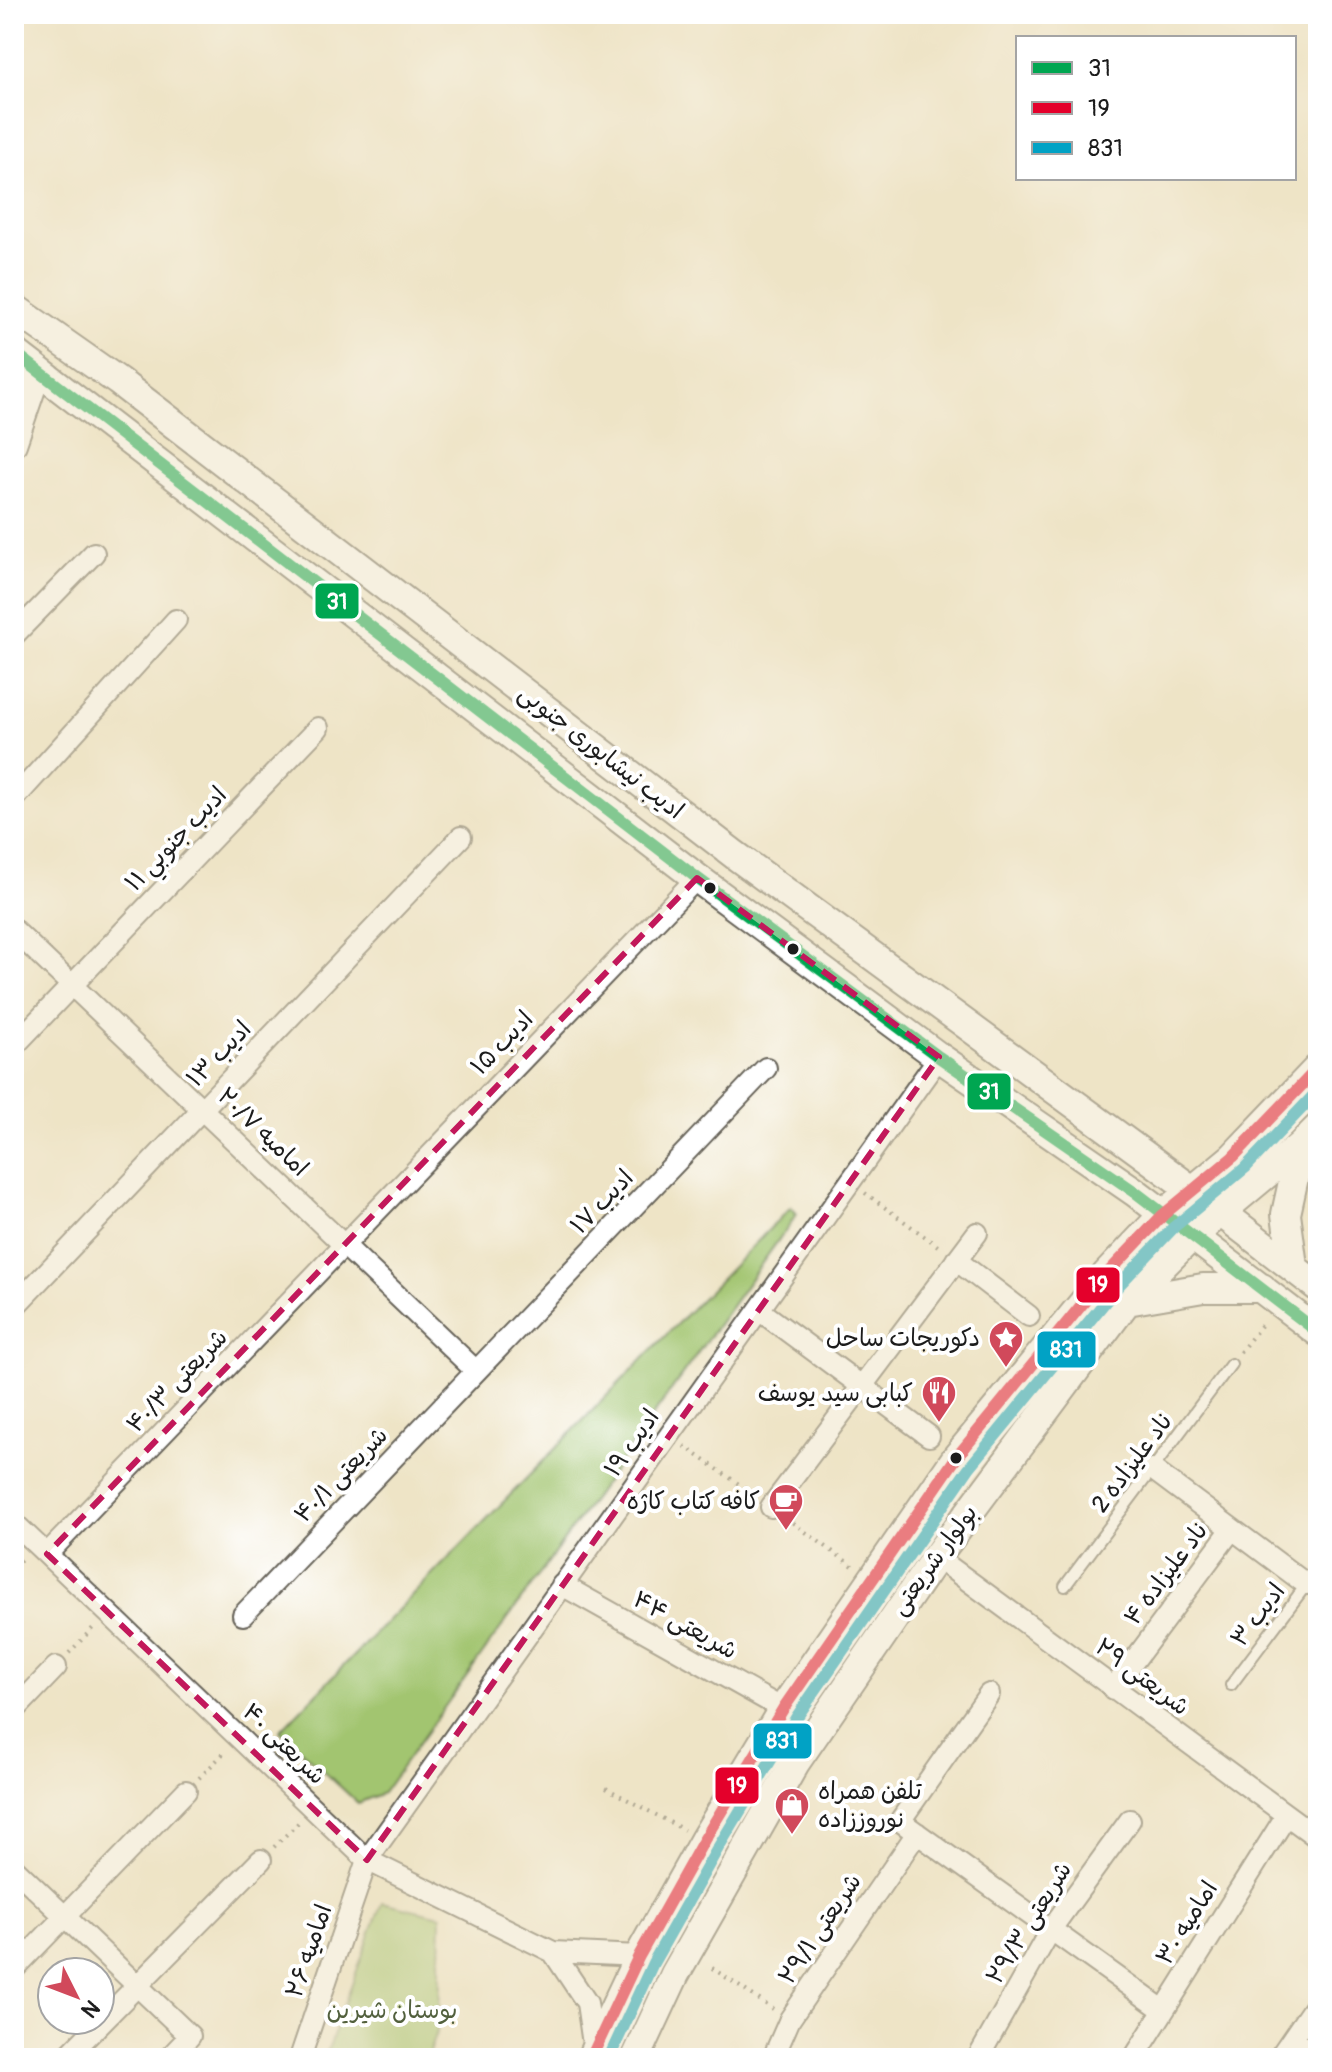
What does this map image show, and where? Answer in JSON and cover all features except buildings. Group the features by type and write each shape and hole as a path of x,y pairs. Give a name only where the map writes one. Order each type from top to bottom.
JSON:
{"main road":[{"name":"ادیب نیشابوری جنوبی","path":"14,308 118,381 735,855 1192,1190 1318,1287"},
{"name":"ادیب نیشابوری جنوبی","path":"14,352 697,878 939,1057 1192,1236 1318,1332"},
{"name":"بولوار شریعتی","path":"593,2055 639,1956 783,1709 956,1458 1107,1274 1163,1215 1233,1157 1318,1068"},
{"name":"بولوار شریعتی","path":"636,2058 675,1974 795,1763 936,1557 1127,1301 1192,1236 1310,1136"},
{"path":"1293,1266 1286,1214 1310,1136"},
{"path":"1127,1301 1203,1288 1271,1294"}],"street":[{"path":"14,444 39,371"},
{"path":"14,635 94,553"},
{"path":"14,799 176,620"},
{"name":"ادیب جنوبي ١١","path":"14,1046 318,728"},
{"name":"ادیب ۱۳","path":"14,1307 461,837"},
{"name":"ادیب ۱۵","path":"343,1245 697,878"},
{"name":"امامیه ۲۰/۷","path":"14,930 476,1371"},
{"name":"ادیب ۱۹","path":"367,1860 939,1057"},
{"name":"ادیب ۱۷","path":"476,1371 766,1068"},
{"path":"771,1507 977,1233"},
{"name":"شریعتی ۴۰/۳","path":"47,1554 343,1245"},
{"path":"956,1260 1029,1316"},
{"path":"759,1310 929,1436"},
{"name":"شریعتی ۴۰/۱","path":"243,1615 476,1371"},
{"path":"1152,1469 1232,1529 1312,1576"},
{"name":"شریعتی ۴۰","path":"14,1523 367,1860 553,1952 639,1956"},
{"name":"ناد علیزاده ۴","path":"1113,1689 1232,1529"},
{"name":"شریعتی ۲۹","path":"936,1557 1318,1838"},
{"name":"شریعتی ۴۴","path":"562,1585 783,1709"},
{"path":"14,1711 56,1667"},
{"name":"شریعتی ۲۹/۱","path":"773,2058 790,2019 989,1694"},
{"path":"14,1969 186,1791"},
{"name":"امامیه ۳۰","path":"1134,2058 1286,1816"},
{"name":"شریعتی ۲۹/۳","path":"978,2058 1051,1929 1130,1820"},
{"path":"908,1827 1163,2010"},
{"path":"66,2058 261,1860"},
{"name":"امامیه ۲۶","path":"300,2058 367,1860"},
{"path":"14,1868 190,2036 169,2058"},
{"name":"شریعتی ۴۰","path":"553,1952 587,2003 593,2055"},
{"path":"1279,2058 1318,2001"},
{"path":"1292,2039 1318,2057"}],"lane":[{"name":"ناد علیزاده 2","path":"1065,1586 1231,1364"},
{"name":"ادیب ۳","path":"1231,1685 1312,1576"}],"path":[{"path":"850,1182 956,1260"},
{"path":"1231,1364 1271,1294"},
{"path":"56,1667 108,1612"},
{"path":"186,1791 240,1738"},
{"path":"606,1788 704,1840"},
{"path":"261,1860 313,1808"},
{"path":"712,1968 790,2019"}],"highlighted area":[{"path":"697,878 939,1057 367,1860 47,1554"}],"green space":[{"path":"791,1207 797,1214 383,1793 358,1803 280,1731"},
{"name":"بوستان شیرین","path":"382,1902 441,1916 439,2024 427,2058 325,2058"}],"transit line":[{"name":"31","path":"14,352 697,878 939,1057 1135,1192 1318,1332"},
{"name":"19","path":"591,2058 639,1956 783,1709 956,1458 1107,1274 1163,1215 1233,1157 1318,1068"},
{"name":"831","path":"609,2058 653,1963 796,1718 969,1468 1119,1285 1174,1227 1245,1168 1318,1091"}],"place":[{"name":"دکوریجات ساحل","path":"1006,1369"},
{"name":"کبابی سید یوسف","path":"939,1424"},
{"name":"کافه کتاب کاژه","path":"786,1532"},
{"name":"تلفن همراه نوروززاده","path":"792,1836"}]}
